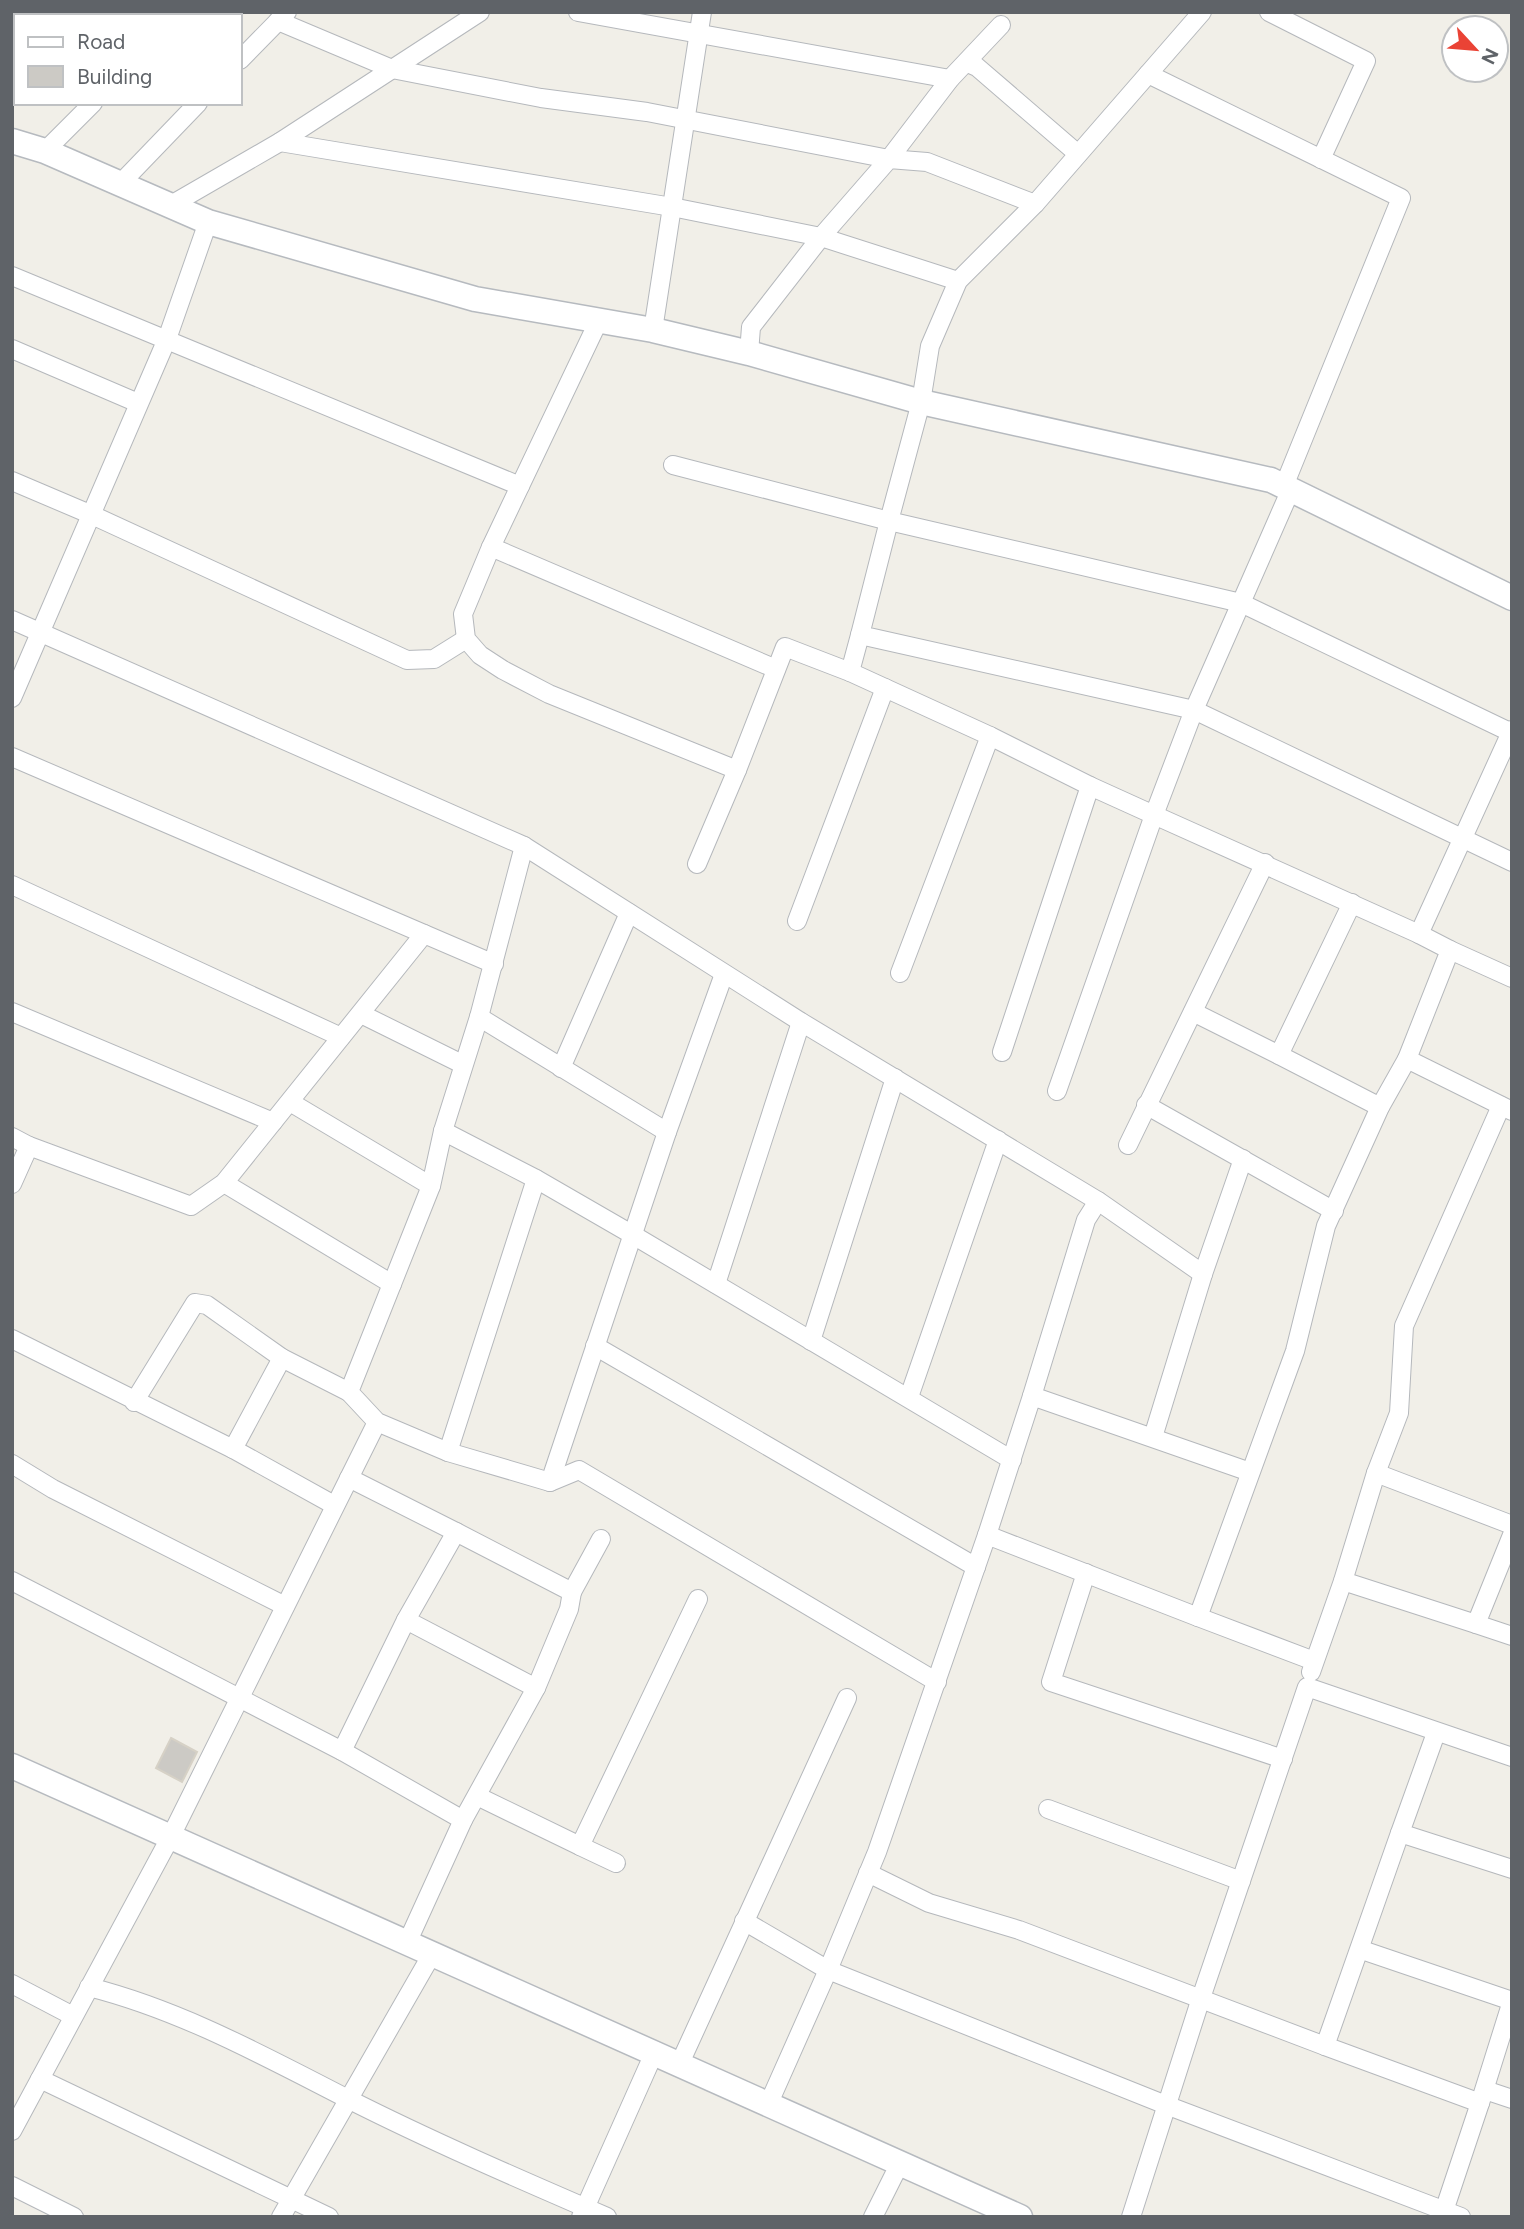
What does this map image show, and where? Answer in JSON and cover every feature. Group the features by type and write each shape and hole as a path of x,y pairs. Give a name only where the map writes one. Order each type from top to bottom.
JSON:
{"street":[{"path":"171,205 281,142 480,12"},
{"path":"578,12 950,79"},
{"path":"653,330 702,12"},
{"path":"850,672 921,402 930,346 958,281 1035,204 1202,12"},
{"path":"1269,12 1366,61 1321,159"},
{"path":"242,58 283,16 392,69 541,98 647,112 889,159 927,162 1035,204"},
{"path":"749,353 751,327 821,237 889,159 950,79 968,63 1001,25"},
{"path":"968,63 977,67 1079,154"},
{"path":"1057,1091 1154,815 1194,710 1241,603 1401,198 1148,74"},
{"path":"45,151 91,105"},
{"path":"120,184 196,105"},
{"path":"12,141 45,151 208,222 475,299 653,330 749,353 921,402 1271,480 1512,598"},
{"path":"281,142 672,207 821,237 958,281"},
{"path":"12,698 167,339 208,222"},
{"path":"12,276 520,486"},
{"path":"599,320 491,547 463,614 466,639 480,655 549,694 737,770"},
{"path":"12,349 138,403"},
{"path":"673,465 889,521 1241,603 1511,732 1419,934"},
{"path":"12,481 407,660 434,659 466,639"},
{"path":"491,547 776,669"},
{"path":"12,620 524,846 801,1022 1098,1201 1203,1274"},
{"path":"860,635 1194,710 1461,840 1512,862"},
{"path":"697,864 785,646 850,672 990,736 1090,786 1352,902 1512,978"},
{"path":"797,921 885,688"},
{"path":"900,974 990,736"},
{"path":"12,757 494,964"},
{"path":"1002,1052 1090,786"},
{"path":"349,1392 431,1186 443,1131 462,1064 480,1017 524,846"},
{"path":"1128,1145 1265,863"},
{"path":"12,885 341,1037"},
{"path":"1279,1055 1352,902"},
{"path":"561,1068 629,913"},
{"path":"12,1137 29,1146 191,1206 224,1183 424,934"},
{"path":"1198,1617 1295,1350 1326,1226 1380,1107 1407,1059 1450,950"},
{"path":"550,1482 667,1132 724,974"},
{"path":"12,1012 272,1122"},
{"path":"1193,1013 1380,1107"},
{"path":"361,1014 462,1064"},
{"path":"480,1017 667,1132"},
{"path":"716,1284 801,1022"},
{"path":"1131,2217 1201,1998 1343,1581 1376,1473 1399,1413 1404,1326 1507,1108 1407,1059"},
{"path":"811,1341 895,1078"},
{"path":"290,1102 431,1186"},
{"path":"1146,1105 1334,1211"},
{"path":"443,1131 536,1179 633,1235 1012,1460"},
{"path":"909,1397 998,1140"},
{"path":"12,1184 29,1146"},
{"path":"1153,1437 1203,1274 1243,1159"},
{"path":"448,1452 536,1179"},
{"path":"224,1183 392,1284"},
{"path":"768,2105 869,1873 1012,1460 1086,1220 1098,1201"},
{"path":"134,1402 195,1303 206,1305 282,1358 349,1392 377,1422 448,1452 550,1482 579,1470 937,1682"},
{"path":"12,1339 233,1449 334,1505"},
{"path":"595,1346 976,1567"},
{"path":"233,1449 282,1358"},
{"path":"1032,1396 1250,1472"},
{"path":"12,2131 19,2104 40,2079 172,1836 377,1422"},
{"path":"12,1464 65,1495 285,1606"},
{"path":"1376,1473 1512,1525"},
{"path":"349,1478 572,1592"},
{"path":"342,1751 406,1620 456,1532"},
{"path":"987,1535 1314,1661"},
{"path":"1476,1624 1512,1535"},
{"path":"407,1943 463,1820 536,1688 569,1609 572,1592 601,1539"},
{"path":"1087,1573 1051,1682 1283,1759"},
{"path":"12,1581 342,1751 463,1820"},
{"path":"1343,1581 1512,1636"},
{"path":"580,1846 698,1599"},
{"path":"406,1620 536,1688"},
{"path":"1307,1687 1512,1758"},
{"path":"680,2063 847,1698"},
{"path":"1325,2046 1362,1950 1436,1733"},
{"path":"12,1766 655,2051 768,2105 1020,2217"},
{"path":"477,1796 616,1863"},
{"path":"1048,1809 1241,1881"},
{"path":"1400,1833 1512,1869"},
{"path":"869,1873 929,1903 1019,1930 1325,2046 1483,2097 1512,2099"},
{"path":"744,1921 828,1970 1443,2215 1461,2217"},
{"path":"1362,1950 1512,2001 1443,2215"},
{"path":"281,2217 432,1954"},
{"path":"12,1984 73,2016"},
{"path":"89,1987 155,2007 216,2033 583,2212 607,2217"},
{"path":"583,2212 655,2051"},
{"path":"40,2079 329,2217"},
{"path":"873,2217 900,2163"},
{"path":"12,2186 74,2217"}],"building":[{"path":"171,1738 197,1752 182,1782 156,1768"}]}
